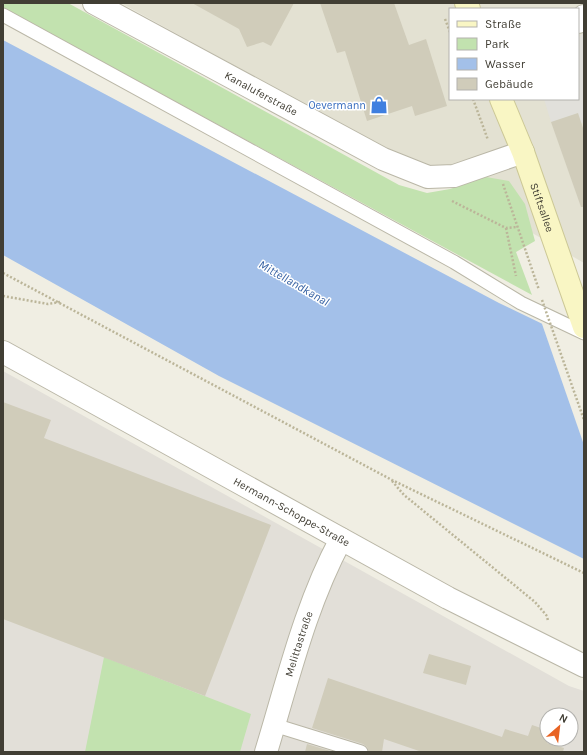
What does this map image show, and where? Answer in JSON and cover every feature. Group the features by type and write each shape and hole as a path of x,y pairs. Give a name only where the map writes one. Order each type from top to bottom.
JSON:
{"main road":[{"name":"Stiftsallee","path":"501,100 523,152 583,327"}],"street":[{"name":"Kanaluferstraße","path":"94,3 383,159 428,177 454,176 523,152"},
{"name":"Hermann-Schoppe-Straße","path":"3,352 448,598 584,666"},
{"name":"Melittastraße","path":"266,752 312,599 326,567 341,539"}],"lane":[{"path":"3,15 454,262 521,303 583,327"},
{"path":"274,725 361,752"}],"path":[{"path":"473,100 584,420"},
{"path":"428,177 444,197 506,228 517,227"},
{"path":"506,228 521,303"},
{"path":"3,273 392,480 584,573"},
{"path":"3,296 48,304 60,302"},
{"path":"392,480 404,495 535,602 547,616 549,626 548,649"}],"shaded area":[{"path":"121,3 584,3 584,263 425,171"},
{"path":"584,32 584,123 551,122 544,100 579,100 579,37"},
{"path":"3,371 569,686 584,691 584,752 3,752"}],"green space":[{"path":"3,3 68,3 399,185 427,193 450,189 486,177 509,181 525,204 535,241 516,252 532,295 3,8"},
{"path":"104,657 251,714 240,752 85,752"}],"water":[{"name":"Mittellandkanal","path":"3,40 499,303 584,344 584,559 219,376 3,255"}],"pier":[{"path":"541,321 584,341 584,445"}],"building":[{"path":"192,3 294,3 271,46 263,42 247,47 239,29"},
{"path":"320,3 394,3 409,45 426,39 447,106 415,116 412,106 367,121 345,51 337,53"},
{"path":"578,113 584,131 584,207 581,207 551,122"},
{"path":"3,402 51,420 44,438 271,525 205,696 3,619"},
{"path":"429,654 471,666 466,685 423,673"},
{"path":"328,678 502,737 505,729 528,736 532,725 539,727 539,747 564,748 563,752 422,752 384,739 382,752 369,752 367,747 363,744 312,728"},
{"path":"307,744 334,752 305,752"}],"place":[{"name":"Oevermann","path":"379,105"}]}
